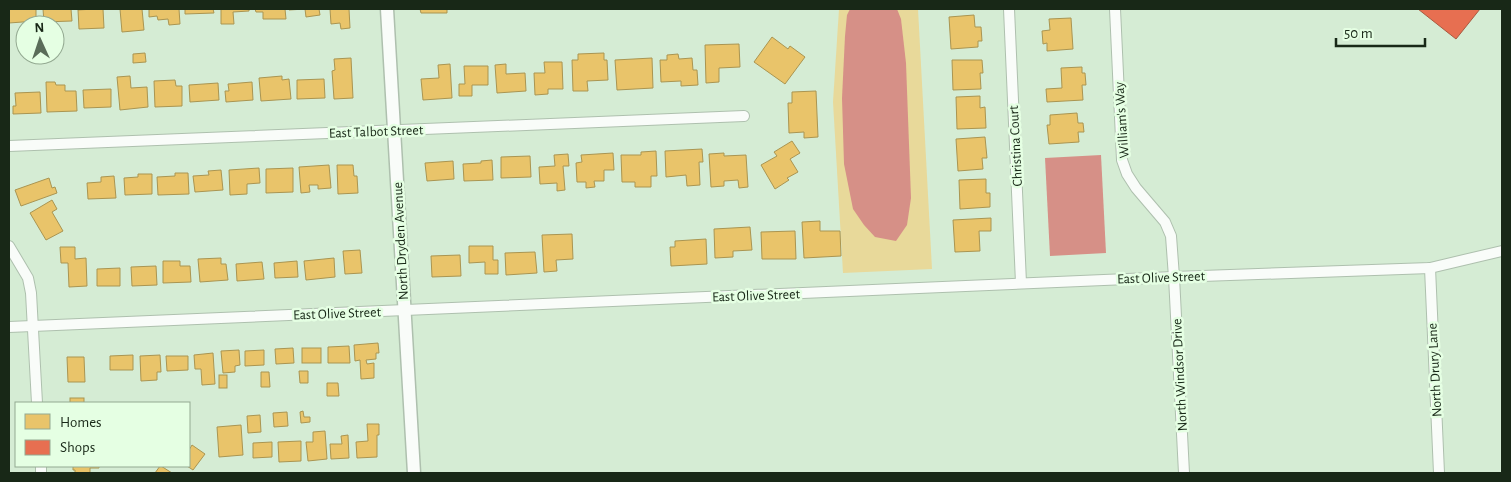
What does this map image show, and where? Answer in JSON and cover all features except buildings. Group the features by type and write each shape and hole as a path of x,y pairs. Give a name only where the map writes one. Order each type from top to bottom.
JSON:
{"street":[{"name":"North Dryden Avenue","path":"387,9 414,473"},
{"name":"Christina Court","path":"1009,9 1021,283"},
{"name":"William's Way","path":"1115,9 1122,160 1127,174 1136,188 1165,222 1171,236 1174,277"},
{"name":"East Talbot Street","path":"9,146 744,116"},
{"path":"9,246 28,278 31,293 37,402"},
{"name":"East Olive Street","path":"9,327 1021,283 1430,268 1502,251"},
{"name":"North Drury Lane","path":"1430,268 1439,473"},
{"name":"North Windsor Drive","path":"1174,277 1184,473"}],"shaded area":[{"path":"839,9 918,9 932,269 843,273 833,102"},
{"path":"850,9 897,9 901,19 906,63 911,198 907,225 896,241 875,237 853,209 844,164 842,98 845,36 847,15"},
{"path":"1101,155 1106,253 1050,256 1045,158"}]}
